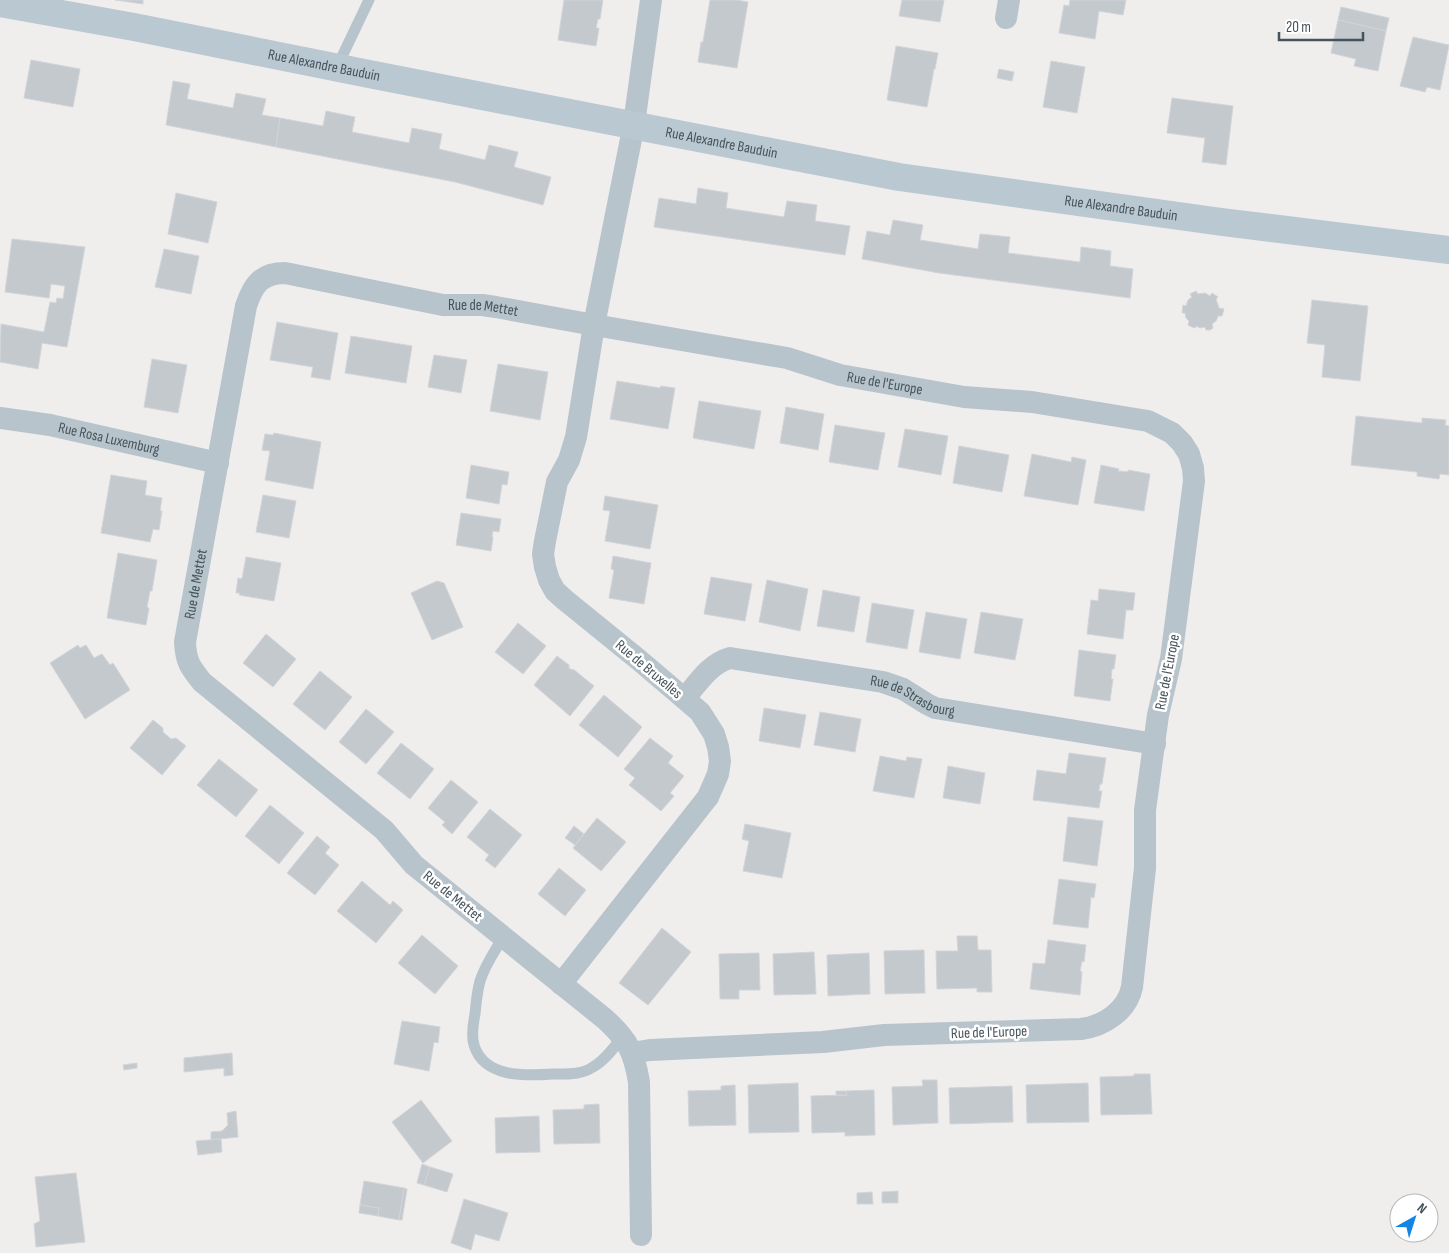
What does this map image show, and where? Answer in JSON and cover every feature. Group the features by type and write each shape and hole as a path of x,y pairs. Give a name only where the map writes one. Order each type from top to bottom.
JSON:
{"street":[{"path":"594,325 622,176 634,124 651,0"},
{"name":"Rue Alexandre Bauduin","path":"0,3 134,27 899,177 1449,250"},
{"name":"Rue de Mettet","path":"594,325 482,305 443,305 295,275 274,273 264,277 250,294 246,306 185,642 186,656 192,669 202,682 384,830 414,865 614,1028 627,1045"},
{"name":"Rue de Bruxelles","path":"560,984 708,797 718,774 720,760 714,734 700,712 565,600 552,585 544,567 543,554 556,487 562,471 569,460 576,437 594,325"},
{"name":"Rue de l'Europe","path":"594,325 787,358 840,375 964,397 1032,402 1148,421 1172,434 1189,454 1194,481 1171,659 1158,715 1145,810 1145,868 1132,988 1124,1006 1118,1012 1097,1026 1081,1029 884,1035 830,1042 650,1050 627,1045"},
{"name":"Rue Rosa Luxemburg","path":"0,418 50,426 218,463"},
{"name":"Rue de Strasbourg","path":"685,698 712,666 730,658 883,682 903,689 935,708 1155,744"},
{"path":"627,1045 639,1082 641,1235"}],"lane":[{"path":"336,67 369,0"},
{"path":"503,936 481,980 472,1032 473,1044 479,1056 488,1065 501,1071 516,1074 581,1073 627,1045"}],"building":[{"path":"115,0 143,0 143,4"},
{"path":"564,0 603,0 600,19 598,19 596,28 599,28 596,46 558,40"},
{"path":"710,0 748,2 737,68 698,62"},
{"path":"902,0 944,0 940,22 899,16"},
{"path":"1070,0 1126,0 1123,15 1099,11 1095,39 1059,33 1064,5 1069,6"},
{"path":"1341,7 1389,18 1386,31 1338,20"},
{"path":"1338,20 1386,31 1378,71 1354,66 1356,59 1331,53"},
{"path":"1413,37 1449,45 1440,90 1427,87 1425,92 1400,86"},
{"path":"896,46 938,53 927,107 887,100"},
{"path":"31,60 80,69 73,107 24,98"},
{"path":"1051,61 1085,67 1077,113 1043,107"},
{"path":"999,69 1014,72 1012,81 997,78"},
{"path":"173,81 190,84 187,99 233,108 236,93 266,99 262,115 280,118 276,147 166,125"},
{"path":"1172,98 1233,106 1226,165 1202,162 1205,138 1167,133"},
{"path":"326,111 355,117 352,132 409,143 412,128 442,134 439,149 485,160 489,145 518,152 514,167 551,177 543,205 455,182 276,147 280,118 323,126"},
{"path":"698,188 728,193 726,208 784,217 787,201 817,205 815,221 850,226 845,255 654,227 659,198 696,204"},
{"path":"176,193 217,202 208,243 168,234"},
{"path":"893,220 923,225 920,240 978,249 980,234 1010,237 1008,253 1080,262 1081,247 1111,251 1110,266 1133,269 1130,298 939,273 862,259 867,231 890,235"},
{"path":"12,239 85,247 67,347 42,343 38,369 0,362 1,324 44,332 50,302 56,303 57,298 63,299 65,286 51,284 49,298 5,292"},
{"path":"164,249 199,256 191,294 155,287"},
{"path":"1196,291 1198,294 1205,293 1210,296 1212,293 1218,297 1216,299 1219,308 1224,309 1222,316 1218,316 1212,324 1213,328 1210,330 1206,330 1205,327 1200,328 1196,326 1195,328 1188,325 1189,321 1185,313 1182,313 1183,305 1186,306 1188,300 1192,297 1190,294"},
{"path":"1312,300 1368,306 1360,381 1322,377 1325,345 1307,343"},
{"path":"277,322 338,333 330,380 311,377 313,367 270,360"},
{"path":"351,336 412,346 406,383 345,373"},
{"path":"434,355 467,360 461,393 428,387"},
{"path":"152,359 187,365 178,413 144,407"},
{"path":"498,364 548,372 540,420 490,411"},
{"path":"617,381 660,388 661,386 675,388 668,429 610,419"},
{"path":"699,401 761,411 754,449 693,438"},
{"path":"786,407 824,414 818,450 780,443"},
{"path":"1356,416 1422,423 1422,418 1446,420 1445,425 1449,426 1449,475 1440,474 1439,479 1417,476 1417,472 1351,465"},
{"path":"835,425 885,433 878,470 829,462"},
{"path":"905,429 948,436 941,475 898,467"},
{"path":"274,433 321,442 313,489 265,480 270,451 262,450 265,434 273,435"},
{"path":"959,446 1009,455 1002,492 953,483"},
{"path":"1032,454 1071,462 1072,457 1086,460 1078,505 1024,496"},
{"path":"471,465 509,472 507,485 502,484 499,504 466,498"},
{"path":"1101,465 1119,469 1118,471 1128,472 1128,470 1150,474 1144,511 1094,503"},
{"path":"111,475 147,481 145,495 162,498 159,530 153,529 150,542 101,533"},
{"path":"263,495 296,501 289,538 256,532"},
{"path":"605,496 658,505 650,549 605,541 610,511 603,510"},
{"path":"461,513 501,519 499,532 493,531 491,551 456,545"},
{"path":"118,553 157,560 152,591 150,591 147,607 149,608 146,625 107,618"},
{"path":"613,556 651,563 644,604 609,598 614,570 611,569"},
{"path":"246,557 281,563 274,601 236,593 238,578 242,579"},
{"path":"711,577 752,584 745,621 704,614"},
{"path":"767,580 808,589 800,631 759,622"},
{"path":"437,581 444,583 463,627 432,640 411,593"},
{"path":"1099,589 1135,593 1133,610 1126,610 1123,639 1087,634 1091,600 1098,601"},
{"path":"823,590 860,597 854,632 817,626"},
{"path":"872,603 914,610 907,649 866,642"},
{"path":"926,612 967,619 960,659 919,652"},
{"path":"981,612 1023,619 1015,660 974,653"},
{"path":"518,623 546,646 523,674 495,652"},
{"path":"266,634 296,659 273,687 243,663"},
{"path":"78,645 80,648 86,645 94,658 102,654 110,665 113,663 130,690 85,719 50,663"},
{"path":"1079,650 1116,655 1114,669 1112,669 1111,679 1113,679 1110,701 1074,696"},
{"path":"557,656 569,665 569,668 573,669 594,686 570,716 534,685"},
{"path":"320,671 352,697 325,730 293,704"},
{"path":"604,695 642,727 618,757 579,725"},
{"path":"764,708 806,715 800,748 759,741"},
{"path":"366,709 394,732 366,764 339,742"},
{"path":"820,712 861,719 855,752 814,745"},
{"path":"153,720 163,728 163,732 171,739 176,738 186,746 162,775 130,748"},
{"path":"650,738 673,756 668,763 684,776 670,793 674,796 661,811 629,785 635,778 624,769"},
{"path":"401,743 434,769 410,799 377,773"},
{"path":"1069,753 1106,758 1099,791 1102,791 1099,808 1033,800 1037,770 1066,774"},
{"path":"880,756 906,761 907,757 922,759 914,798 873,791"},
{"path":"219,759 258,790 236,817 197,785"},
{"path":"948,766 985,773 980,804 943,798"},
{"path":"451,780 478,802 452,834 442,825 445,822 428,808"},
{"path":"270,805 304,833 279,864 245,836"},
{"path":"490,809 522,835 495,868 485,860 489,855 467,837"},
{"path":"1068,817 1103,821 1097,866 1063,861"},
{"path":"597,818 626,842 601,871 573,848"},
{"path":"745,824 791,833 782,878 743,871 749,841 742,839"},
{"path":"574,826 584,834 575,845 565,838"},
{"path":"317,836 330,847 325,853 339,865 315,895 287,873"},
{"path":"559,868 586,890 565,916 538,894"},
{"path":"1059,879 1096,884 1094,898 1091,897 1088,928 1053,924"},
{"path":"362,881 390,905 393,901 403,910 376,943 337,911"},
{"path":"662,928 691,952 648,1005 619,983"},
{"path":"422,935 458,966 435,994 398,963"},
{"path":"957,936 977,936 978,950 991,950 992,992 977,992 977,988 937,989 936,951 958,951"},
{"path":"1048,940 1086,945 1084,962 1082,961 1080,971 1082,972 1080,995 1030,989 1033,963 1045,964"},
{"path":"924,950 925,993 885,994 884,951"},
{"path":"814,952 816,994 774,995 773,954"},
{"path":"759,953 760,990 739,990 739,999 720,999 719,954"},
{"path":"869,953 870,994 828,996 827,955"},
{"path":"402,1021 440,1027 438,1043 434,1042 429,1071 394,1064"},
{"path":"232,1053 233,1075 224,1076 224,1068 184,1072 184,1058"},
{"path":"137,1063 137,1068 124,1070 123,1065"},
{"path":"1134,1074 1150,1074 1152,1114 1101,1115 1100,1077 1134,1076"},
{"path":"922,1080 937,1080 938,1123 893,1125 892,1087 923,1086"},
{"path":"798,1083 799,1132 749,1133 748,1085"},
{"path":"1088,1083 1089,1122 1027,1123 1026,1085"},
{"path":"735,1085 736,1125 689,1126 688,1091 721,1090 721,1086"},
{"path":"1012,1086 1013,1122 950,1124 949,1088"},
{"path":"874,1090 875,1135 845,1136 845,1132 812,1133 811,1096 847,1095 846,1091"},
{"path":"836,1091 846,1091 847,1095 836,1095"},
{"path":"421,1100 452,1141 423,1163 392,1122"},
{"path":"599,1104 600,1143 554,1144 553,1110 584,1109 584,1105"},
{"path":"236,1111 238,1137 211,1140 211,1132 222,1131 228,1125 227,1113"},
{"path":"539,1116 540,1152 496,1153 495,1118"},
{"path":"221,1139 222,1152 198,1155 196,1141"},
{"path":"422,1164 430,1167 424,1185 417,1183"},
{"path":"430,1167 453,1174 447,1192 424,1185"},
{"path":"76,1173 85,1242 36,1247 34,1224 40,1221 35,1177"},
{"path":"364,1181 404,1188 399,1220 378,1216 379,1208 360,1205"},
{"path":"404,1188 407,1189 402,1220 399,1220"},
{"path":"898,1191 898,1203 882,1203 882,1192"},
{"path":"872,1192 873,1204 857,1204 857,1193"},
{"path":"464,1199 508,1213 499,1241 475,1234 471,1250 451,1243"},
{"path":"360,1205 379,1208 378,1216 359,1213"}]}
